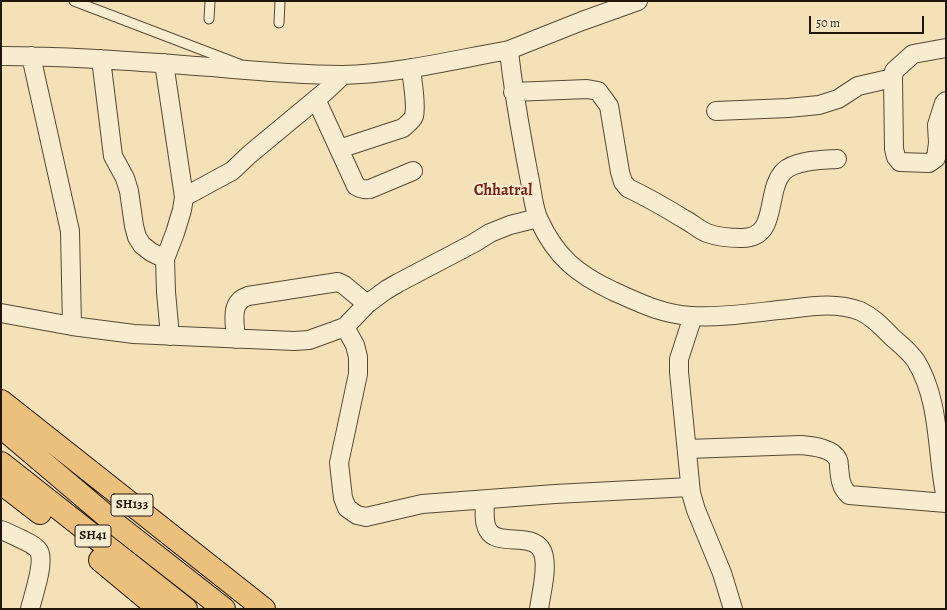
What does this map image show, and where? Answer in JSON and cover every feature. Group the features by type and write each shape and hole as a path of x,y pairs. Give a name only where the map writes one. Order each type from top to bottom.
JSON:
{"main road":[{"name":"SH133","path":"1,401 264,609"},
{"name":"SH41","path":"1,427 118,526 224,609"},
{"name":"SH41","path":"1,463 186,609"},
{"path":"1,483 64,530 159,609"}],"street":[{"path":"1,56 101,59 301,75 372,74 509,50 638,1"},
{"path":"946,48 913,54 894,71 894,149 896,157 900,162 929,163 936,158 938,142 937,125 946,101"},
{"path":"509,50 513,92 538,218 561,256 575,270 593,282 649,308 676,314 693,316 722,316 821,305 846,307 875,320 914,358 923,373 936,420 941,472 945,495 849,495 844,490 841,482 838,460 831,452 814,446 801,444 687,449"},
{"path":"31,56 70,231 72,326"},
{"path":"101,59 113,156 125,178 129,191 137,237 142,245 151,252 165,259"},
{"path":"164,63 184,197 180,218 165,259 170,336"},
{"path":"339,149 403,128 410,122 413,117 414,110 411,68"},
{"path":"184,197 232,171 343,75"},
{"path":"716,111 819,105 838,99 858,86 893,78"},
{"path":"513,92 587,89 598,91 609,106 623,182 628,188 675,213 706,233 718,236 749,238 759,234 765,226 778,180 784,171 792,166 807,162 837,159"},
{"path":"316,99 356,186 361,189 370,189 413,171"},
{"path":"1,313 72,326 134,334 294,341 309,340 345,327 367,304 386,290 490,233 510,225 538,218"},
{"path":"236,338 234,309 236,303 241,298 248,296 338,282 344,285 367,304"},
{"path":"693,316 679,359 690,487 696,510 722,573 733,609"},
{"path":"345,327 355,345 358,357 358,374 339,463 343,498 347,508 357,515 366,517 422,504 555,494 690,487"},
{"path":"485,500 485,520 488,530 492,535 501,538 531,542 538,546 544,555 545,565 539,609"},
{"path":"1,530 32,545 38,551 41,559 30,609"}],"lane":[{"path":"74,1 258,71"},
{"path":"210,1 210,19"},
{"path":"279,22 280,1"}],"district":[{"name":"Chhatral","path":"503,191"}]}
